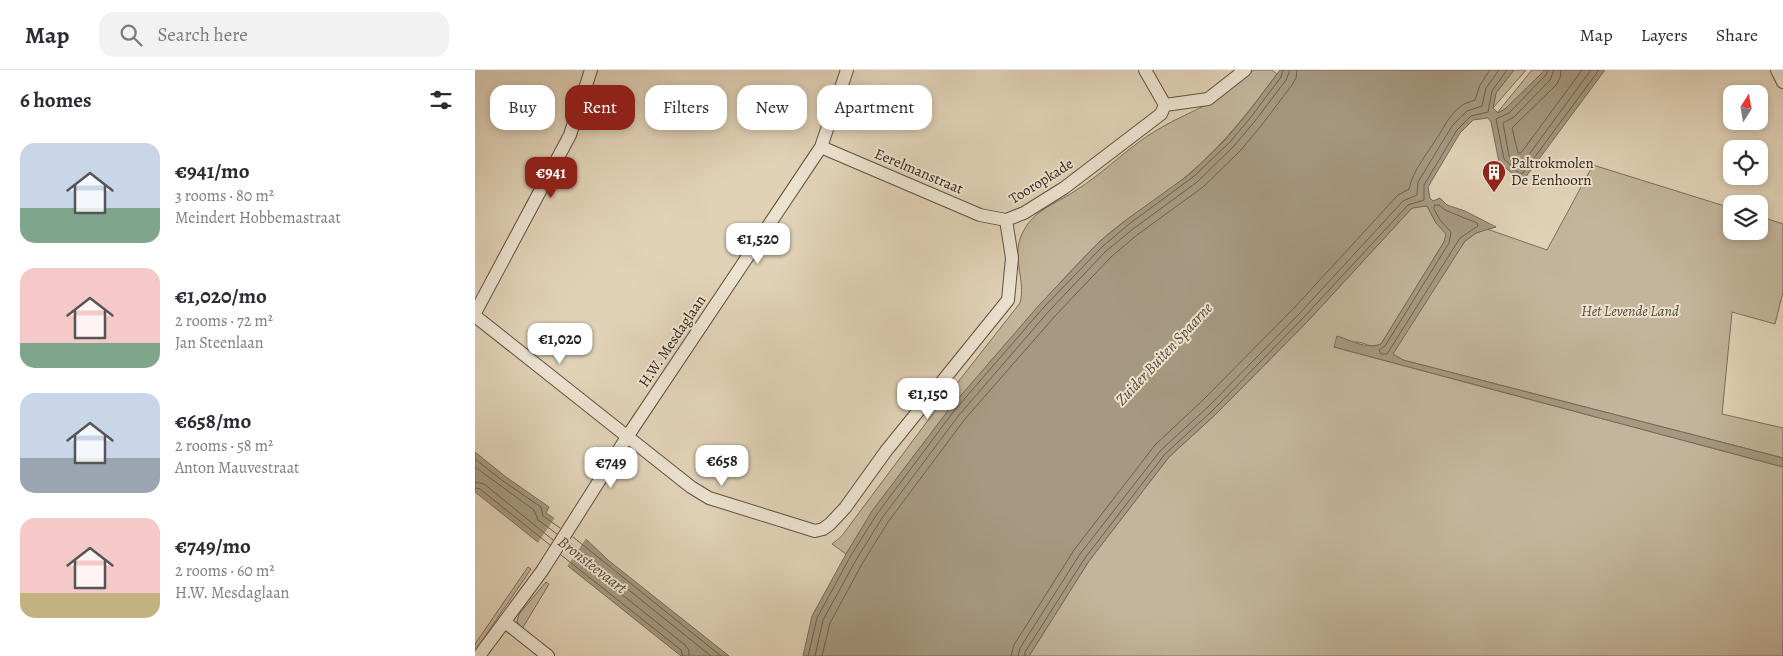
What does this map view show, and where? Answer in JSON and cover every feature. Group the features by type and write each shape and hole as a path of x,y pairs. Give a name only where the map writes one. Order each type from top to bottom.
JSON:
{"street":[{"path":"591,70 570,135 475,314 627,437"},
{"path":"1145,70 1165,105 1207,99 1245,70"},
{"path":"1777,70 1783,82"},
{"name":"H.W. Mesdaglaan","path":"479,656 542,571 627,437 821,147 847,71"},
{"name":"Tooropkade","path":"627,437 691,487 709,498 815,531 823,529 845,508 886,451 1008,300 1012,258 1006,220 1024,213 1064,188 1161,114 1165,105"},
{"name":"Eerelmanstraat","path":"821,147 980,215 1006,220"},
{"path":"505,622 548,656"}],"green space":[{"path":"1254,70 1272,70 1277,74 1226,138 1179,182 1119,225 1085,256 984,369 942,420 902,472 846,554 832,544 841,537 929,419 1020,303 1019,245 1021,236 1031,220 1044,209 1086,184 1146,137 1218,98"},
{"path":"1514,70 1526,70 1493,108 1496,93"},
{"path":"1532,70 1545,70 1505,110 1497,113"},
{"name":"Het Levende Land","path":"1593,165 1723,206 1723,240 1768,240 1768,219 1783,224 1783,292 1775,324 1732,312 1722,414 1783,428 1783,458 1403,360 1392,354 1465,241 1476,233 1487,229 1547,250"},
{"path":"1427,206 1436,223 1447,234 1444,242 1381,344 1370,346 1353,342 1334,347 1783,467 1783,656 1029,656 1089,561 1169,457 1216,414 1308,321 1412,208"},
{"path":"528,567 531,569 475,651 475,644"},
{"path":"546,582 549,584 522,629 517,622 519,614"}],"water":[{"name":"Zuider Buiten Spaarne","path":"1280,70 1514,70 1496,93 1493,108 1498,113 1505,109 1545,70 1605,70 1522,182 1499,162 1491,122 1488,118 1473,120 1460,133 1428,187 1430,198 1433,201 1440,198 1447,205 1465,211 1496,227 1476,233 1465,241 1393,354 1403,360 1783,458 1783,467 1334,347 1337,336 1370,346 1381,344 1444,242 1446,234 1436,223 1427,206 1412,208 1308,321 1216,414 1169,457 1089,561 1029,656 803,656 812,616 846,554 872,511 950,408 1040,304 1098,243 1126,220 1190,174 1226,139"},
{"name":"Bronsteevaart","path":"475,452 506,477 549,507 546,513 587,540 608,560 729,656 681,656 475,492"}],"pier":[{"path":"556,516 587,537 566,568 537,544"}],"place":[{"name":"Paltrokmolen De Eenhoorn","path":"1494,193"}]}
